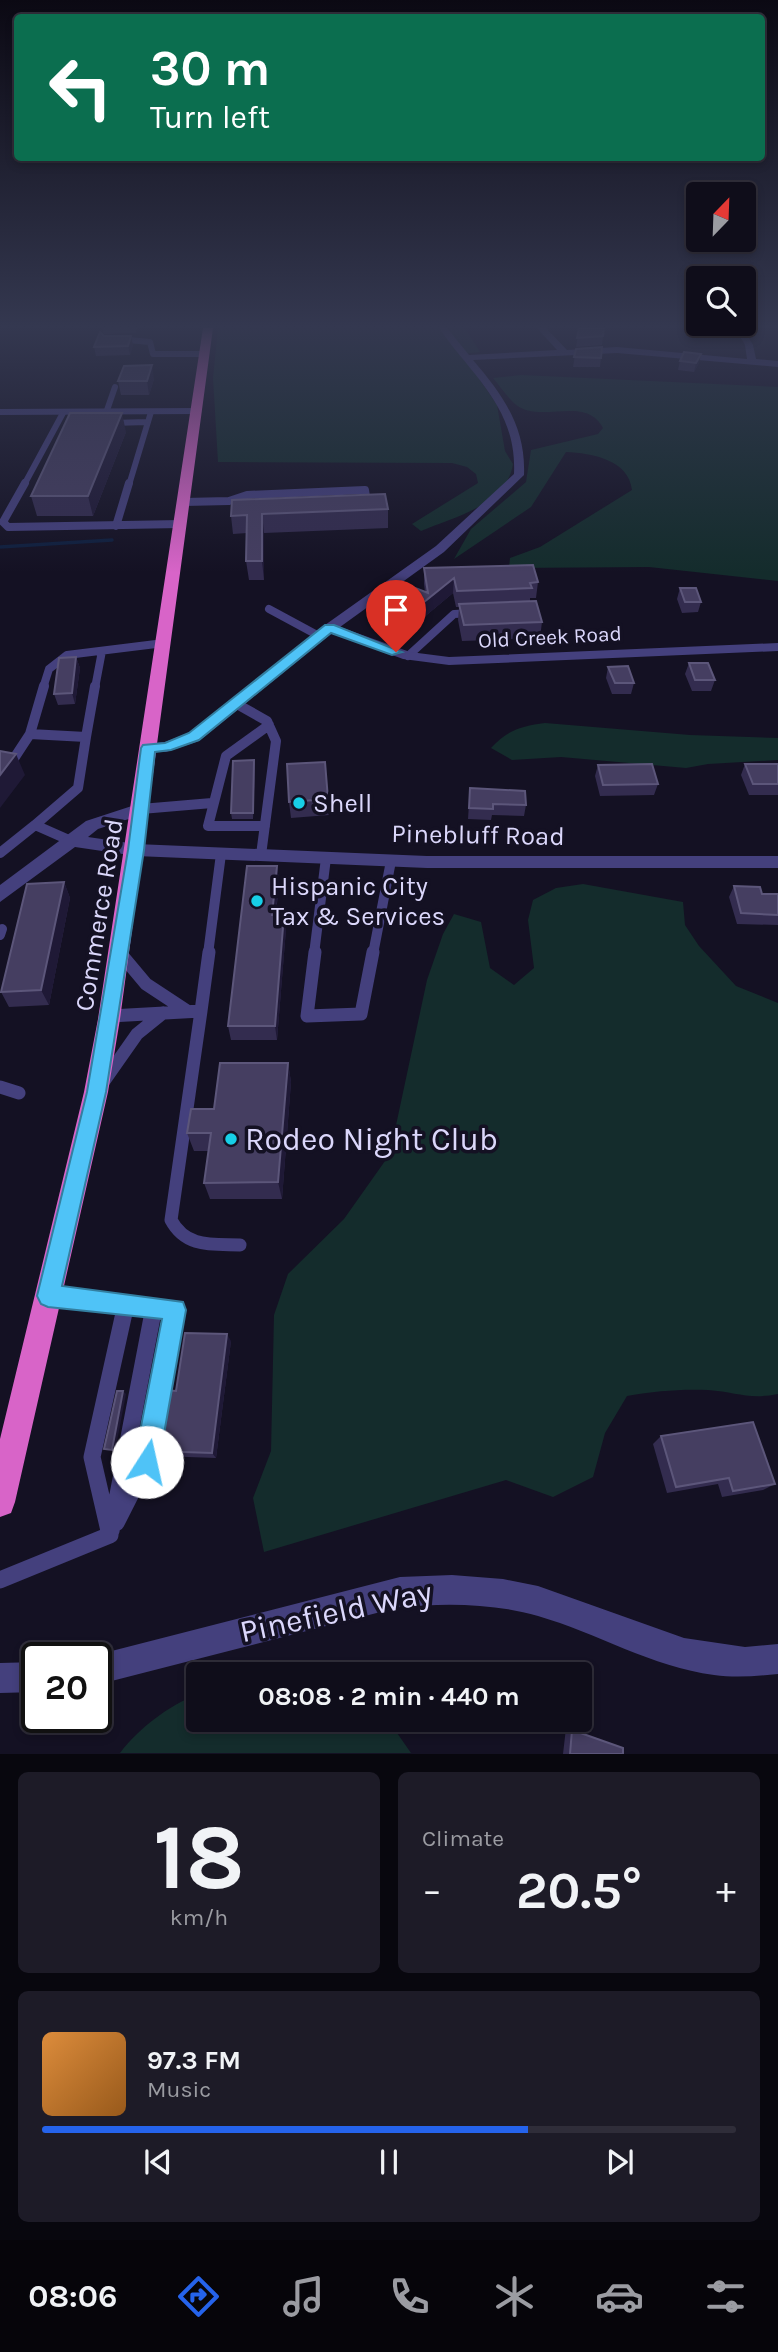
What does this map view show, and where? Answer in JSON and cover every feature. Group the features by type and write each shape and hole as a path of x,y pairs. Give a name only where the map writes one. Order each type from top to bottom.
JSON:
{"highway":[{"name":"Commerce Road","path":"0,1502 96,1092 110,1016 136,850 148,748 197,411"}],"street":[{"path":"148,748 166,747 194,737 324,632 440,549 519,475 521,463 514,425 504,410"},
{"path":"0,412 63,413 107,418 149,417 197,411"},
{"name":"Old Creek Road","path":"324,632 408,656 473,661 778,647"},
{"path":"0,895 92,825 141,809"},
{"name":"Pinebluff Road","path":"69,840 136,850 391,861 778,862"},
{"name":"Pinefield Way","path":"112,1666 400,1592 435,1588 468,1588 529,1599 679,1653 712,1662 748,1664 778,1658"},
{"path":"0,1678 21,1677"}],"lane":[{"path":"107,418 109,410"},
{"path":"63,413 3,522 8,527 25,529 181,524"},
{"path":"116,526 149,417"},
{"path":"57,424 70,423"},
{"path":"229,501 247,495 365,490 367,503 354,503"},
{"path":"184,502 229,501 253,506"},
{"path":"268,609 324,632"},
{"path":"408,656 454,614 479,613"},
{"path":"12,763 30,734 49,669 67,655 164,643"},
{"path":"0,852 79,788 102,651"},
{"path":"235,703 258,713 274,731 276,755 261,855"},
{"path":"265,826 208,826 226,756 269,725"},
{"path":"30,734 86,737"},
{"path":"141,809 212,803"},
{"path":"35,825 69,840"},
{"path":"221,853 194,1011 171,1220 177,1234 188,1241 240,1244"},
{"path":"326,858 307,1016 361,1014 391,861"},
{"path":"120,953 146,984 194,1011"},
{"path":"110,1016 194,1011"},
{"path":"96,1092 137,1034 163,1013"},
{"path":"0,1087 19,1093"},
{"path":"0,1580 110,1535 147,1462 175,1310 48,1296"},
{"path":"110,1535 92,1457 126,1304"}],"green space":[{"path":"215,410 498,410 505,451 513,464 509,478 490,500 421,531 412,524 478,483 476,474 467,467 452,463 218,462"},
{"path":"525,410 778,410 778,581 649,567 509,568 510,558 540,547 632,490 629,480 617,465 598,457 566,452 531,507 454,559 471,529 526,482 531,450 598,434 603,428 595,418 586,413"},
{"path":"545,723 690,735 778,738 778,760 686,768 561,757 512,760 491,748 515,730"},
{"path":"583,884 683,902 685,925 699,946 736,986 778,1003 778,1394 750,1396 687,1390 627,1396 605,1433 593,1477 553,1497 506,1480 264,1552 253,1498 271,1451 274,1315 288,1274 344,1219 385,1161 395,1130 427,980 443,934 454,914 481,922 490,968 514,985 534,968 528,920 533,900 556,888"},
{"path":"186,1700 186,1732 396,1732 411,1753 120,1753 136,1735"}],"building":[{"path":"70,413 122,413 88,496 31,496"},
{"path":"385,494 388,509 262,514 262,561 246,561 247,515 231,516 232,500"},
{"path":"533,565 538,582 530,583 532,588 457,591 454,578 404,618 373,606 402,583 428,593 424,568"},
{"path":"680,588 696,588 701,602 685,602"},
{"path":"536,601 542,622 464,625 459,604"},
{"path":"76,657 72,693 54,694 59,658"},
{"path":"689,663 708,663 715,680 695,680"},
{"path":"628,666 634,683 615,683 608,667"},
{"path":"0,751 16,754 0,775"},
{"name":"Shell","path":"254,760 253,813 231,813 233,761"},
{"path":"325,762 328,799 289,802 287,764"},
{"path":"652,764 658,784 603,785 598,765"},
{"path":"745,764 778,764 778,784 753,784"},
{"path":"470,788 525,791 526,805 493,804 493,809 469,808"},
{"path":"247,866 277,866 272,915 284,915 275,1026 228,1026"},
{"path":"64,882 41,990 1,992 27,884"},
{"path":"734,886 760,887 762,894 778,894 778,915 741,913"},
{"path":"220,1063 288,1063 278,1182 204,1183 211,1133 187,1133 191,1109 214,1109"},
{"path":"185,1333 227,1334 212,1453 154,1451 165,1390 176,1391"},
{"path":"117,1391 123,1391 112,1450 104,1449"},
{"path":"753,1422 775,1484 733,1491 729,1478 676,1487 661,1436"},
{"path":"572,1732 623,1748 623,1754 570,1754"}],"waterway":[{"path":"0,547 112,540"}],"place":[{"name":"Shell","path":"299,803"},
{"name":"Hispanic City Tax & Services","path":"257,901"},
{"name":"Rodeo Night Club","path":"231,1139"}],"route":[{"path":"147,1462 175,1310 48,1296 96,1092 136,850 148,748 166,747 194,737 330,628 396,652"}]}
